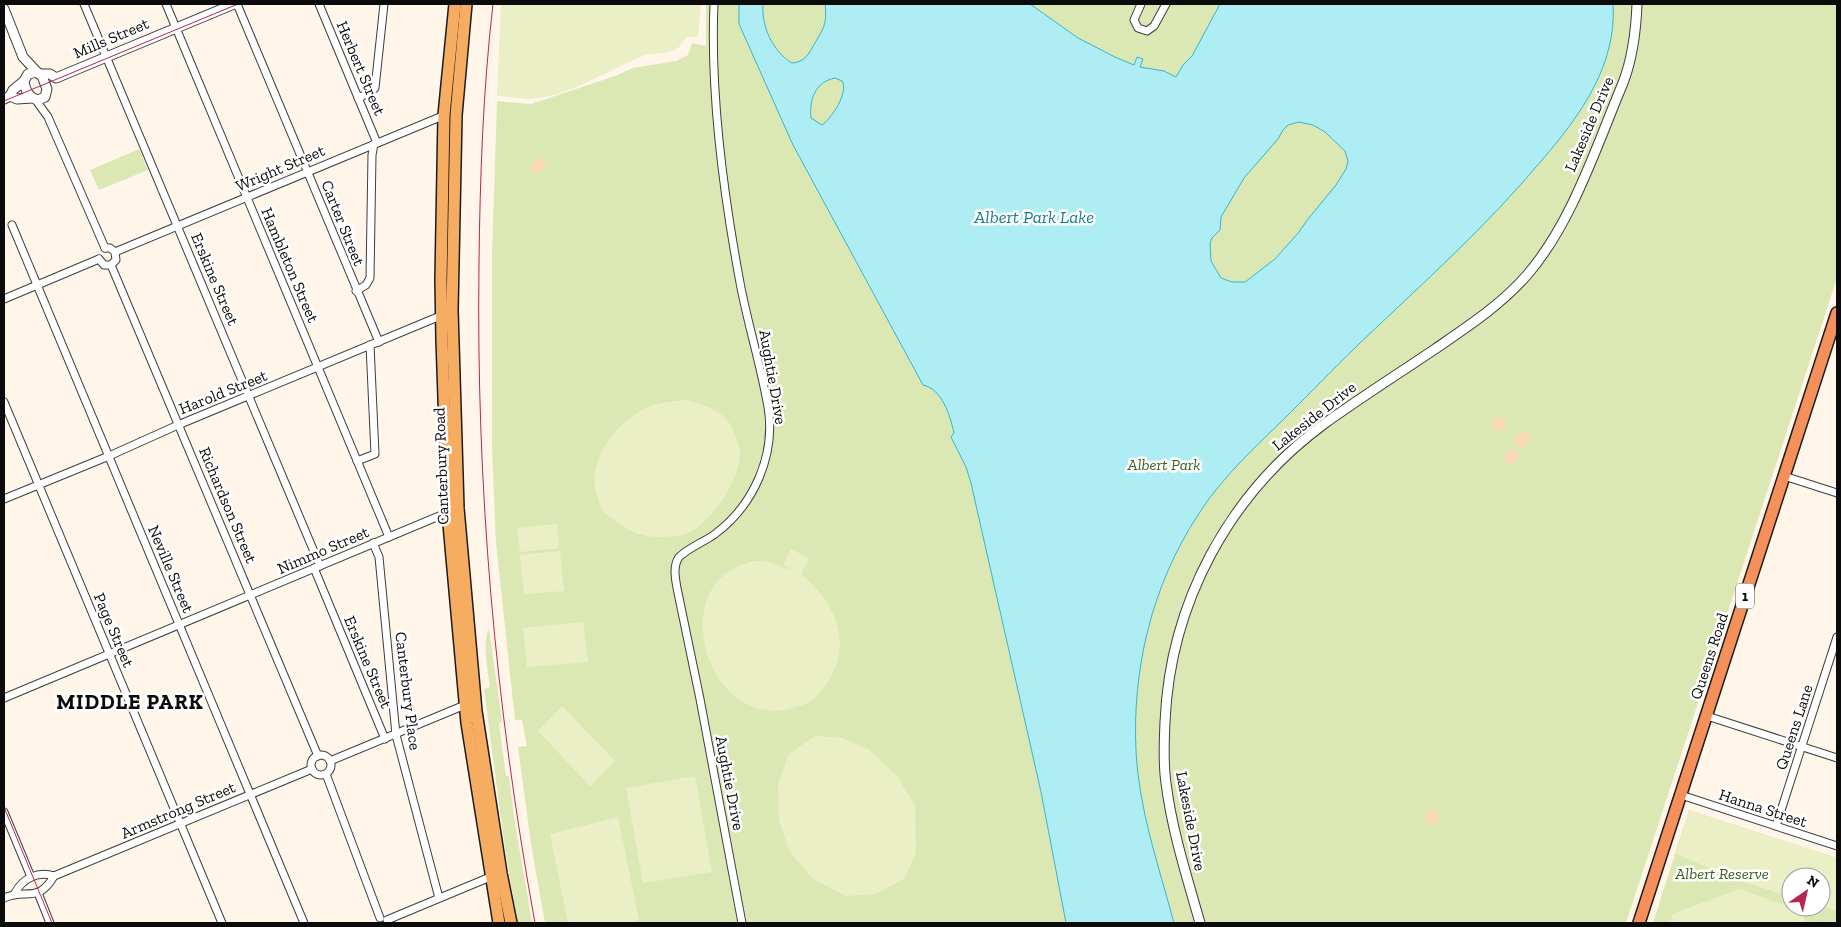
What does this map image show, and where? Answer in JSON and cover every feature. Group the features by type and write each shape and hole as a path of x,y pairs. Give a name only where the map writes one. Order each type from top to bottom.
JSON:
{"highway":[{"name":"Queens Road","path":"1639,923 1837,313"}],"main road":[{"name":"Canterbury Road","path":"455,4 450,115 447,313 453,510 464,705 496,875 511,923"},
{"name":"Canterbury Road","path":"450,115 466,4"},
{"name":"Canterbury Road","path":"453,510 496,875 499,923"}],"street":[{"name":"Erskine Street","path":"84,4 178,226 385,739"},
{"name":"Hambleton Street","path":"166,4 389,537"},
{"name":"Mills Street","path":"56,78 235,4"},
{"name":"Carter Street","path":"235,4 379,342"},
{"name":"Herbert Street","path":"319,4 376,143"},
{"path":"358,98 375,88 384,4"},
{"name":"Aughtie Drive","path":"714,4 714,69 723,174 741,288 767,402 770,426 769,441 763,468 744,504 719,531 679,556 675,568 682,616 700,699 742,923"},
{"path":"1141,4 1134,20 1138,28 1147,31 1154,26 1166,4"},
{"name":"Lakeside Drive","path":"1200,923 1173,823 1166,781 1164,736 1167,687 1175,646 1186,608 1205,564 1233,516 1247,497 1275,466 1324,425 1447,341 1491,308 1520,283 1535,265 1569,211 1623,83 1634,40 1636,4"},
{"path":"4,9 23,57 28,94 48,117 105,248"},
{"path":"23,57 44,80 48,117"},
{"path":"31,73 50,74 56,78 56,83 42,100 7,98 31,73"},
{"name":"Wright Street","path":"115,252 376,143 450,115"},
{"path":"356,291 366,285 370,278 372,155 376,143"},
{"name":"Neville Street","path":"12,225 304,923"},
{"path":"105,248 110,248 115,252 116,260 111,265 104,265 99,259 100,252 105,248"},
{"path":"4,299 99,259"},
{"name":"Richardson Street","path":"111,265 318,756"},
{"name":"Harold Street","path":"4,499 447,313"},
{"path":"357,461 375,454 370,346"},
{"name":"Page Street","path":"4,402 222,923"},
{"path":"1784,476 1837,493"},
{"name":"Nimmo Street","path":"4,698 453,510"},
{"name":"Canterbury Place","path":"373,543 379,557 396,735 439,898"},
{"name":"Queens Lane","path":"1776,826 1837,637"},
{"path":"330,761 464,705"},
{"path":"1707,716 1837,758"},
{"path":"318,756 324,756 330,761 330,770 326,774 319,775 312,769 313,760 318,756"},
{"name":"Armstrong Street","path":"42,876 54,876 312,769"},
{"path":"326,774 382,921 496,875"},
{"name":"Hanna Street","path":"1681,795 1837,846"},
{"path":"4,812 31,877"},
{"path":"4,898 15,893 23,883 39,874 46,882 46,887"},
{"path":"15,893 28,895 38,893 46,887 54,876"},
{"path":"23,883 24,890 28,895"},
{"path":"38,893 50,923"}],"green space":[{"path":"501,4 701,4 698,37 687,37 677,49 643,56 565,91 528,99 497,96"},
{"name":"Albert Park","path":"706,4 1837,4 1837,278 1626,923 545,923 531,844 518,747 527,746 522,720 515,720 496,543 492,448 492,254 497,101 531,104 615,76 633,68 676,61 688,55 692,43 706,46"},
{"path":"139,149 148,170 99,190 90,170"},
{"path":"685,400 714,410 729,423 740,451 739,464 723,499 697,528 677,536 656,537 639,534 617,523 601,508 595,482 599,457 613,434 633,416 654,405"},
{"path":"557,524 559,548 520,552 517,528"},
{"path":"791,549 809,558 801,574 813,585 831,609 839,636 839,650 836,665 829,680 816,697 805,704 773,711 745,703 724,686 710,661 703,634 705,607 716,583 742,565 764,561 795,571 783,565"},
{"path":"560,551 564,591 524,594 520,555"},
{"path":"583,622 588,662 527,667 523,628"},
{"path":"489,628 502,722 499,723 506,776 509,776 532,923 518,923 506,856 484,689 490,687 486,648"},
{"path":"562,706 615,761 590,786 538,731"},
{"path":"815,736 843,738 868,749 897,776 915,805 916,852 905,878 876,894 845,896 812,878 789,851 779,820 778,784 789,754"},
{"path":"695,776 712,872 643,883 626,788"},
{"name":"Albert Reserve","path":"1689,810 1837,858 1836,923 1653,923"},
{"path":"1689,810 1837,858 1837,911 1831,909 1831,867 1781,867 1781,894 1738,880 1676,854"},
{"path":"618,817 639,920 627,923 568,923 550,834"},
{"path":"1739,889 1781,904 1781,917 1803,917 1806,923 1670,923 1673,914"}],"sand":[{"path":"543,158 546,161 545,167 536,173 533,172 530,168 532,164"},
{"path":"1499,417 1504,419 1506,424 1504,429 1499,431 1494,429 1492,424 1494,419"},
{"path":"1523,432 1528,434 1530,438 1523,448 1519,448 1514,441 1515,436"},
{"path":"1514,448 1520,455 1514,463 1505,463 1502,459 1507,452"},
{"path":"1431,809 1437,810 1439,821 1431,826 1425,817"}],"water":[{"name":"Albert Park Lake","path":"739,4 763,4 764,21 770,38 779,52 792,63 799,62 806,56 821,32 826,18 825,4 1030,4 1078,38 1115,57 1134,65 1137,57 1143,59 1140,67 1164,71 1176,77 1183,65 1192,56 1220,4 1613,4 1613,26 1609,48 1602,69 1570,126 1521,185 1476,232 1351,351 1230,473 1198,515 1168,570 1148,629 1142,659 1138,689 1136,751 1145,817 1174,923 1066,923 1041,792 971,483 966,467 951,437 954,433 950,418 940,397 930,387 923,385 793,145 739,24","holes":["835,78 842,81 844,86 843,92 835,111 822,125 811,118 812,98 823,83","1299,122 1313,125 1325,132 1345,151 1348,161 1346,169 1336,185 1299,232 1275,259 1245,282 1232,282 1221,278 1211,261 1210,243 1220,230 1221,217 1244,178 1278,139 1283,130 1288,125"]}],"tram line":[{"path":"4,101 238,4"},
{"path":"493,4 484,101 480,198 479,347 481,430 485,512 499,677 509,759 535,923"},
{"path":"4,807 52,923"}],"district":[{"name":"MIDDLE PARK","path":"130,701"}]}
